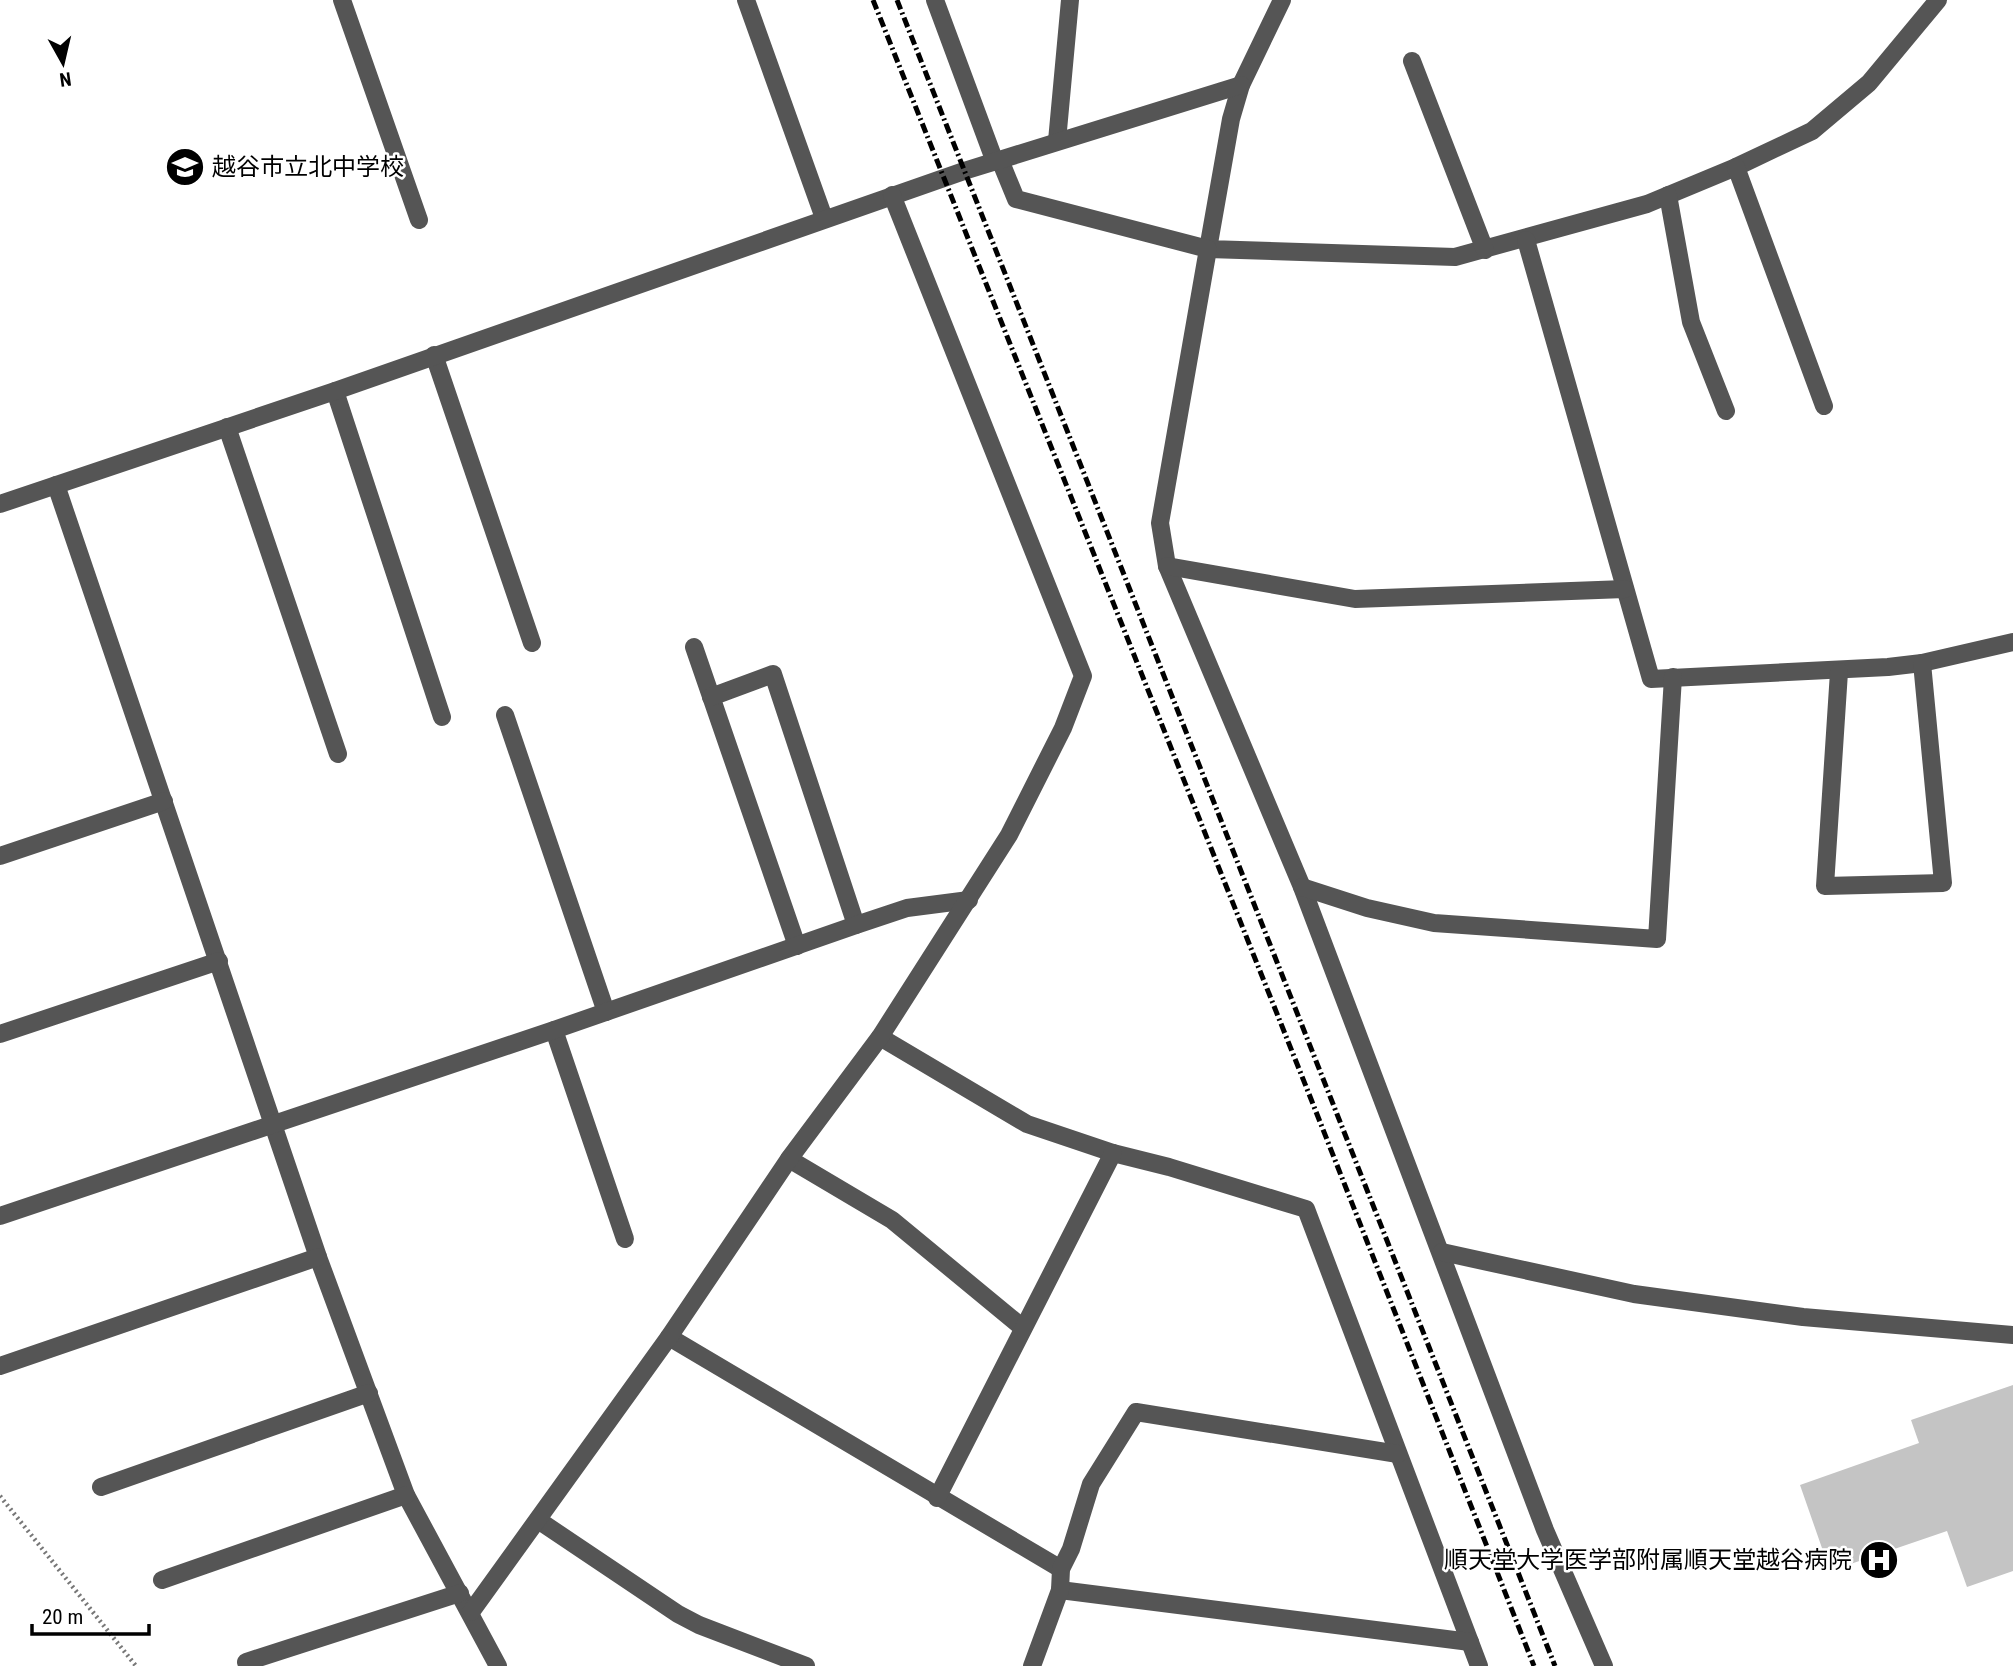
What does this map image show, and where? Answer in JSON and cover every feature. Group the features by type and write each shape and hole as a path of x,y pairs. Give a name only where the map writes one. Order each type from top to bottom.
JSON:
{"street":[{"path":"342,0 419,219"},
{"path":"746,0 824,218"},
{"path":"934,0 998,161 1016,199 1208,249 1455,257 1526,240 1668,195 1737,167 1812,131 1869,83 1938,0"},
{"path":"1057,141 1070,0"},
{"path":"1282,0 1241,85 1231,118 1160,523 1167,566 1302,887 1545,1530 1604,1666"},
{"path":"1412,61 1485,250"},
{"path":"0,504 334,391 892,195 1241,85"},
{"path":"1737,167 1824,406"},
{"path":"471,1612 670,1337 789,1159 880,1037 1009,835 1063,728 1083,676 892,195"},
{"path":"1668,195 1690,321 1726,411"},
{"path":"1526,240 1651,679 1839,672 1922,663 2013,642"},
{"path":"434,355 532,643"},
{"path":"334,391 442,716"},
{"path":"228,427 338,754"},
{"path":"56,485 318,1256 406,1495 498,1666"},
{"path":"1167,566 1355,599 1625,589"},
{"path":"694,648 797,946"},
{"path":"1839,672 1825,886 1943,883 1922,663"},
{"path":"711,697 773,674 856,925"},
{"path":"1302,887 1367,908 1434,923 1657,939 1672,677"},
{"path":"505,715 606,1012"},
{"path":"0,856 164,801"},
{"path":"0,1216 907,908 969,900"},
{"path":"0,1034 219,961"},
{"path":"554,1030 625,1239"},
{"path":"880,1037 1027,1124 1113,1153 1169,1167 1306,1209 1479,1666"},
{"path":"937,1498 1113,1153"},
{"path":"789,1159 892,1220 1023,1328"},
{"path":"1442,1252 1634,1294 1802,1317 2013,1335"},
{"path":"0,1366 318,1256"},
{"path":"670,1337 937,1498 1061,1569"},
{"path":"101,1487 369,1393"},
{"path":"1032,1666 1060,1590 1061,1569 1071,1549 1091,1484 1136,1412 1398,1454"},
{"path":"162,1580 406,1495"},
{"path":"538,1520 678,1614 806,1666"},
{"path":"1060,1590 1470,1642"},
{"path":"246,1662 460,1592"}],"path":[{"path":"0,1496 136,1666"}],"building":[{"path":"2013,1385 2013,1571 1967,1587 1947,1531 1830,1571 1800,1485 1919,1443 1911,1420"}],"railway":[{"path":"873,0 1534,1666"},
{"path":"897,0 1555,1666"}],"place":[{"name":"越谷市立北中学校","path":"185,167"},
{"name":"順天堂大学医学部附属順天堂越谷病院","path":"1879,1560"}]}
